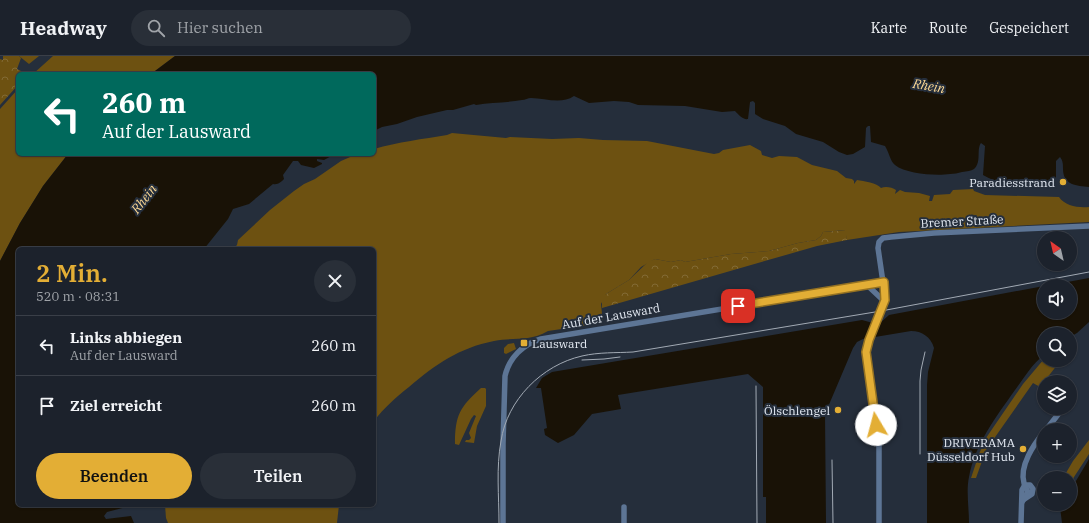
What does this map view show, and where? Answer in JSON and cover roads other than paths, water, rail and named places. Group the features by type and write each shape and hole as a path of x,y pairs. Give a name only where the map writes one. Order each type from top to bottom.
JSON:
{"street":[{"name":"Bremer Straße","path":"884,282 878,245 880,240 887,237 934,233 1089,226"},
{"name":"Auf der Lausward","path":"503,523 505,376 512,360 524,346 542,339 884,282"},
{"path":"879,523 879,440 867,357 869,340 884,301 884,282"},
{"path":"867,285 884,301"},
{"path":"1052,423 1058,415"},
{"path":"1021,523 1022,502 1028,492 1024,483 1024,472 1032,448 1037,441"},
{"path":"624,507 624,523"}],"water":[{"name":"Rhein","path":"175,56 1089,56 1089,187 1072,184 1065,178 1063,163 1060,157 1056,161 1056,177 1053,181 1012,183 1000,182 989,178 983,175 985,146 981,143 978,163 974,169 953,174 921,174 895,165 885,146 871,142 870,126 866,128 865,147 853,154 847,155 823,142 796,134 785,126 763,119 755,114 755,103 753,101 750,102 748,119 744,119 735,111 722,112 685,106 638,105 629,102 614,101 589,103 574,96 569,99 558,101 530,98 511,102 474,104 417,117 376,130 376,72 154,72"},
{"name":"Rhein","path":"66,156 331,156 324,160 317,159 317,161 322,164 314,168 301,165 298,161 293,161 283,175 284,179 281,182 273,184 249,204 233,209 228,219 206,247 16,247 16,507 126,507 107,512 104,516 106,519 131,516 134,523 0,523 0,261 20,223 43,186"},
{"path":"1089,278 1089,322 1077,333 1077,327 1037,327 1037,362 1025,376 987,431 976,453 968,482 969,523 927,523 927,385 928,372 934,348 933,344 926,335 915,331 863,339 857,342 853,348 825,414 826,523 766,523 766,497 763,497 763,387 748,374 618,395 621,409 592,414 574,435 558,443 545,435 544,429 547,428 541,388 536,388 542,378 552,372 862,320 873,323 872,325 879,324 889,315 1037,287 1037,319 1077,319 1077,280"},
{"path":"1089,459 1089,523 1062,523 1060,511 1077,511 1077,479"}],"railway":[{"path":"499,523 499,451 505,426 519,398 529,386 553,367 567,361 588,355 633,352 881,311 1089,272"},
{"path":"920,454 920,381 925,352"},
{"path":"582,360 620,357"},
{"path":"756,386 757,523"},
{"path":"832,460 833,523"}],"place":[{"name":"Paradiesstrand","path":"1063,182"},
{"name":"Lausward","path":"524,343"},
{"name":"Ölschlengel","path":"838,410"},
{"name":"DRIVERAMA Düsseldorf Hub","path":"1023,449"}]}
